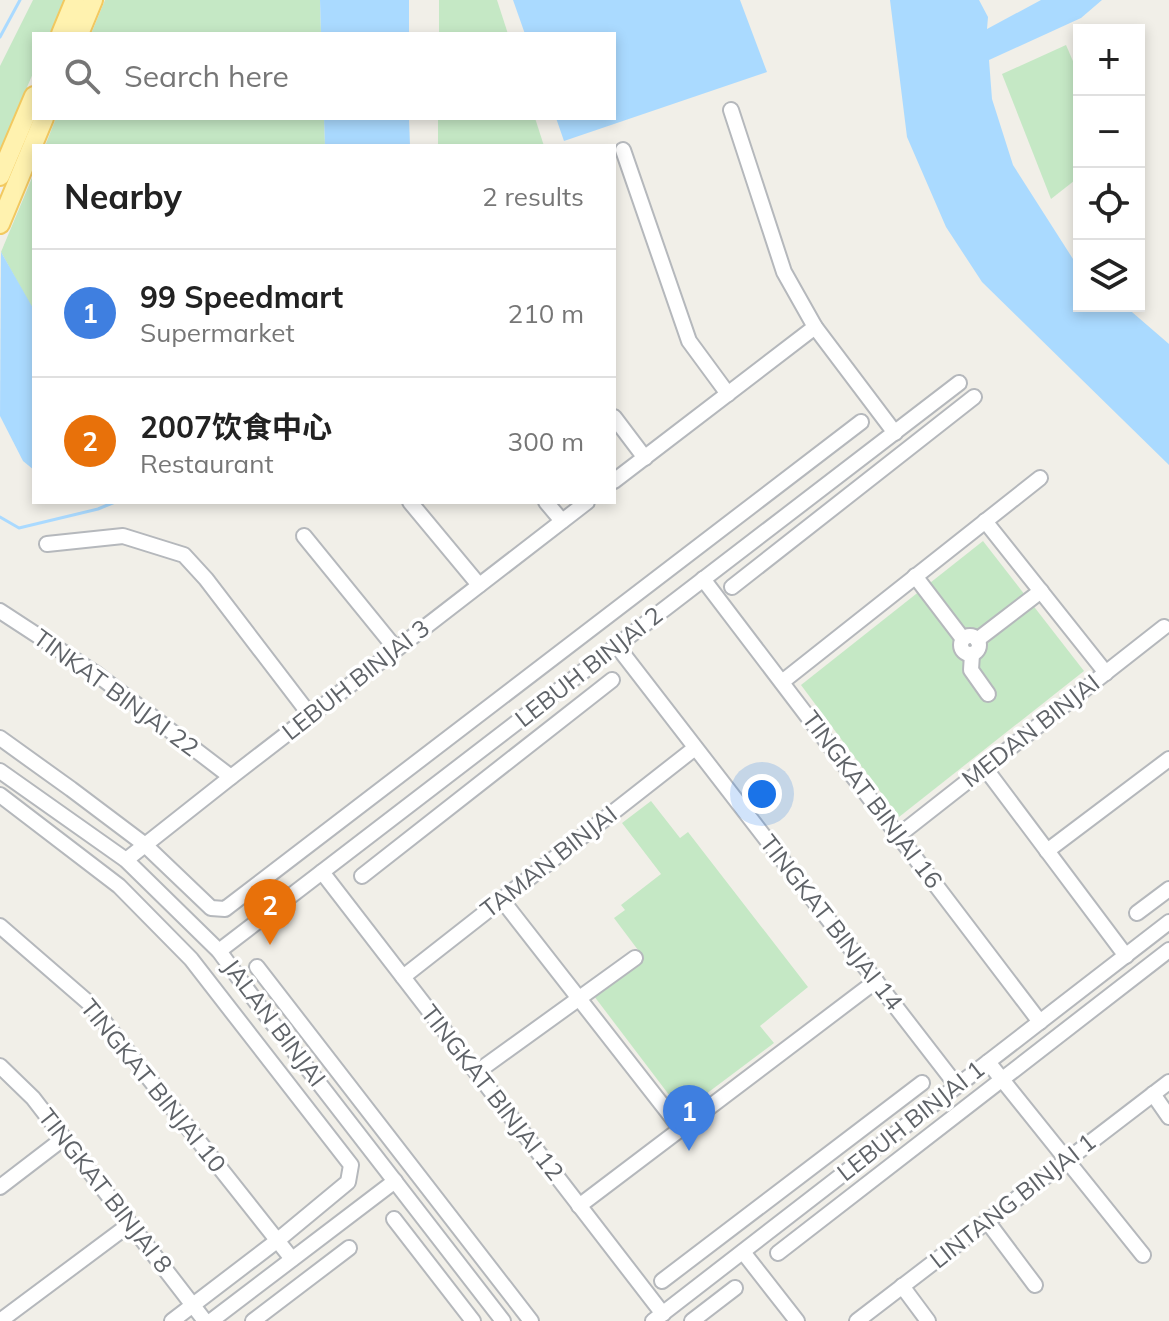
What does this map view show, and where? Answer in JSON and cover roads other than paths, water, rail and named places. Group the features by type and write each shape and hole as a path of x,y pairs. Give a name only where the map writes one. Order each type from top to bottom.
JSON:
{"main road":[{"path":"62,32 75,0"},
{"path":"80,32 93,0"},
{"path":"0,176 32,101"},
{"path":"33,144 43,120"},
{"path":"0,224 32,147"}],"street":[{"path":"731,110 784,272 815,327 895,433"},
{"path":"623,150 689,341 728,394"},
{"path":"616,480 815,327"},
{"name":"LEBUH BINJAI 2","path":"219,951 959,383"},
{"path":"732,587 974,397"},
{"path":"616,420 645,458"},
{"name":"LEBUH BINJAI 2","path":"144,844 211,908 225,909 861,422"},
{"path":"830,447 846,469"},
{"path":"782,682 1040,478"},
{"path":"412,504 479,585"},
{"path":"548,504 562,521"},
{"name":"LEBUH BINJAI 3","path":"126,860 584,504"},
{"path":"985,521 1106,673"},
{"path":"47,544 123,536 184,555 206,579 310,715"},
{"path":"304,536 396,649"},
{"path":"915,576 971,644 971,670 988,694"},
{"name":"TINGKAT BINJAI 16","path":"703,579 1040,1022"},
{"path":"971,644 1041,591"},
{"name":"TINKAT BINJAI 22","path":"0,611 95,673 231,777"},
{"name":"MEDAN BINJAI","path":"899,835 1164,627"},
{"name":"TINGKAT BINJAI 14","path":"617,646 957,1086"},
{"path":"362,876 612,680"},
{"path":"563,687 578,706"},
{"path":"0,738 144,844"},
{"name":"TAMAN BINJAI","path":"403,977 695,748"},
{"path":"1047,851 1169,759"},
{"path":"985,768 1126,956"},
{"name":"JALAN BINJAI","path":"0,771 126,860 219,951 502,1320"},
{"path":"56,811 71,789"},
{"path":"0,795 119,886 191,959 351,1165 348,1182 172,1321"},
{"path":"371,834 388,856"},
{"name":"TINGKAT BINJAI 12","path":"322,872 579,1206 658,1317"},
{"path":"1137,913 1168,892"},
{"path":"147,915 164,896"},
{"path":"502,900 681,1129"},
{"name":"LEBUH BINJAI 1","path":"658,1317 1169,922"},
{"name":"TINGKAT BINJAI 10","path":"0,926 90,1004 292,1259"},
{"name":"LEBUH BINJAI 1","path":"778,1253 1169,950"},
{"path":"477,1072 635,958"},
{"path":"257,967 531,1321"},
{"path":"579,1206 876,981"},
{"path":"260,1007 277,993"},
{"path":"988,1062 1143,1255"},
{"name":"TINGKAT BINJAI 8","path":"0,1066 33,1098 205,1321"},
{"name":"LINTANG BINJAI 1","path":"857,1321 1169,1082"},
{"path":"662,1281 922,1083"},
{"path":"1153,1094 1169,1117"},
{"path":"889,1108 904,1127"},
{"path":"320,1125 340,1110"},
{"path":"0,1187 64,1138"},
{"path":"211,1321 395,1181"},
{"path":"394,1219 468,1319"},
{"path":"987,1221 1035,1285"},
{"path":"0,1321 130,1224"},
{"path":"426,1260 444,1246"},
{"path":"253,1321 349,1248"},
{"path":"743,1252 797,1321"},
{"path":"695,1256 713,1305"},
{"path":"277,1271 293,1291"},
{"path":"902,1286 928,1321"},
{"path":"692,1321 735,1288"},
{"path":"502,1320 519,1306"}],"water":[{"path":"320,0 409,0 409,32 321,32"},
{"path":"513,0 740,0 767,72 564,141 557,120 616,120 616,32 524,32"},
{"path":"890,0 979,0 988,17 987,29 1041,0 1102,0 1081,18 989,60 992,99 1013,165 1073,259 1073,312 1132,312 1169,344 1169,465 982,282 946,227 907,137"},
{"path":"324,120 409,120 410,144 325,144"},
{"path":"1,252 32,306 32,468 23,461 0,416"}],"waterway":[{"path":"0,37 20,0"},
{"path":"0,517 19,528 110,504"}],"place":[{"name":"2007饮食中心","path":"270,945"},
{"name":"99 Speedmart","path":"689,1151"}]}
